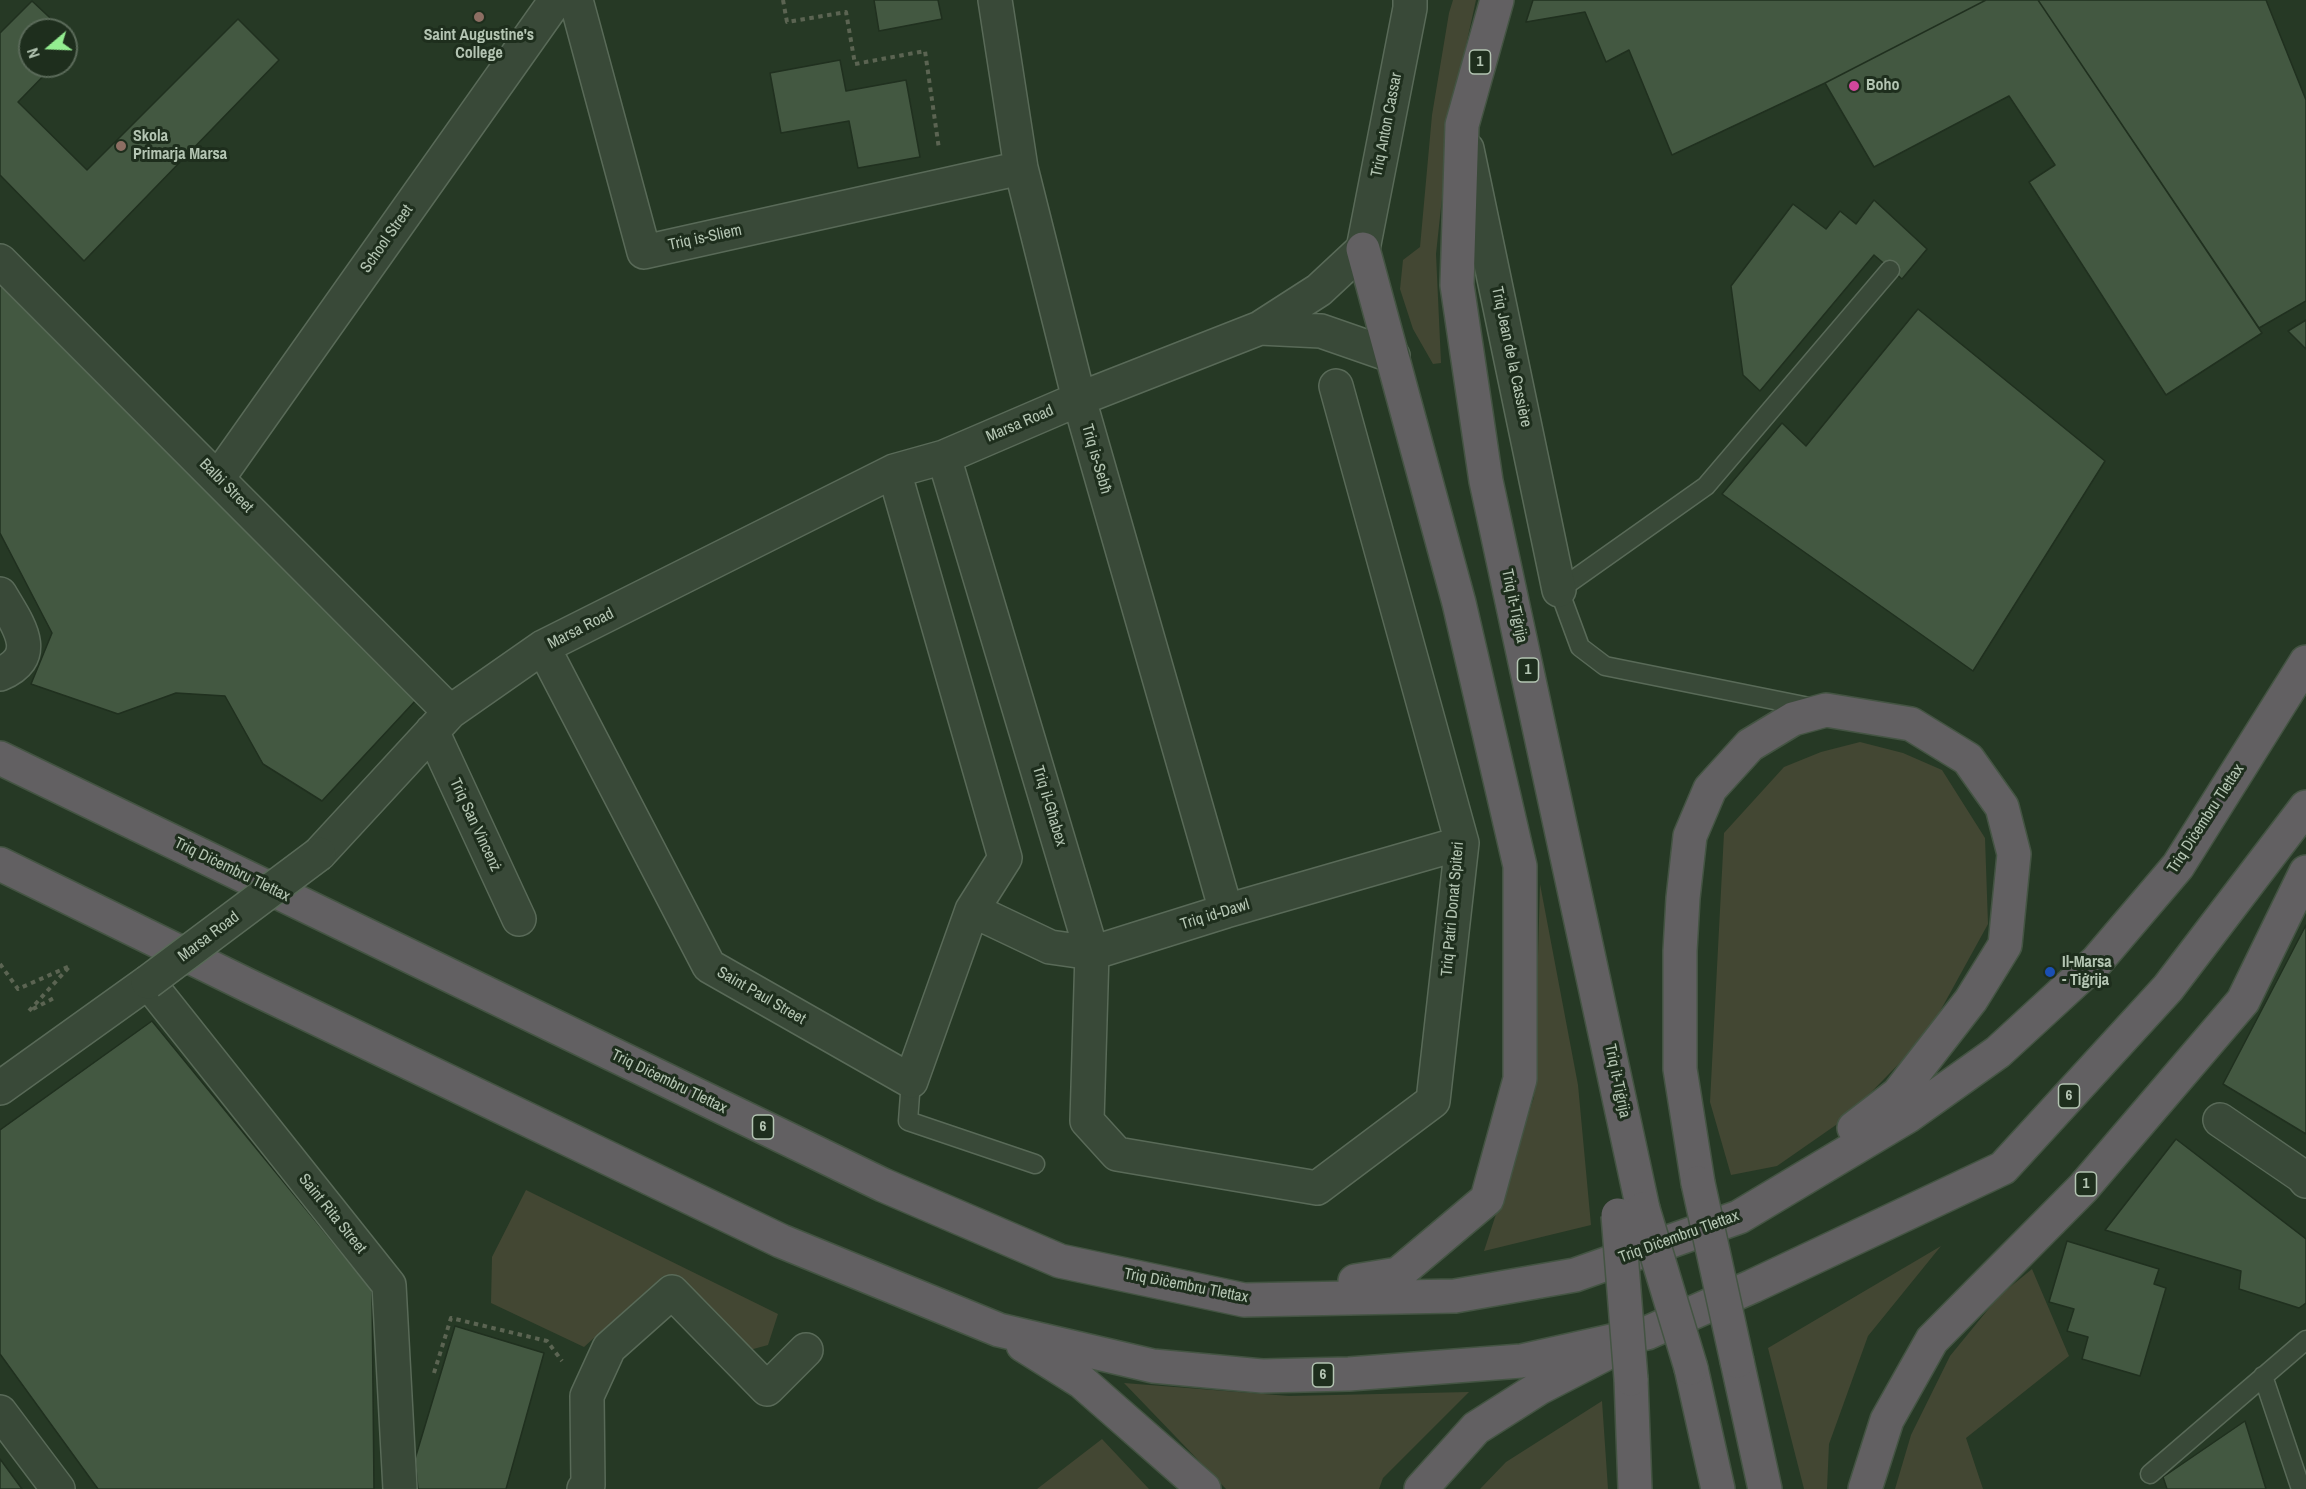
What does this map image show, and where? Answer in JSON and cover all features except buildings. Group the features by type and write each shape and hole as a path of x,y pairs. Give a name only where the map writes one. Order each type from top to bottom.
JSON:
{"highway":[{"name":"Triq it-Tiġrija","path":"1497,0 1462,125 1457,285 1486,481 1608,1040 1631,1212"},
{"path":"1244,1300 1398,1274 1487,1199 1520,1079 1520,866 1459,603 1363,249"},
{"name":"Triq Diċembru Tlettax","path":"0,758 883,1185 1060,1261 1244,1300 1455,1296 1575,1275 1739,1217 1926,1103 1998,1052 2097,961 2178,867 2306,663"},
{"path":"1739,1217 1898,1094 1971,1000 2005,945 2014,854 2002,807 1968,759 1911,724 1826,710 1793,719 1750,745 1710,789 1690,836 1680,941 1680,1069 1698,1183 1764,1489"},
{"name":"6","path":"0,864 247,986 781,1241 999,1330 1153,1366 1262,1376 1348,1374 1521,1361 1647,1333 2002,1168 2168,988 2306,807"},
{"name":"1","path":"1865,1489 1887,1420 1932,1340 2083,1188 2242,1001 2306,872"},
{"path":"1631,1212 1631,1379 1635,1489"},
{"name":"1","path":"1631,1212 1691,1368 1718,1489"},
{"path":"999,1330 1082,1382 1204,1489"},
{"path":"1421,1489 1476,1428 1539,1388 1647,1333"}],"street":[{"name":"School Street","path":"218,478 556,0"},
{"name":"Triq is-Sliem","path":"576,0 644,252 1021,168"},
{"name":"Triq is-Sebħ","path":"995,0 1021,168 1079,399 1226,911"},
{"name":"Triq Anton Cassar","path":"1363,249 1410,0"},
{"name":"Triq Jean de la Cassière","path":"1462,125 1559,591"},
{"name":"Marsa Road","path":"0,1088 148,982 318,854 441,722 543,647 894,471 944,457 1079,399 1260,328 1319,290 1363,249"},
{"name":"Balbi Street","path":"0,261 218,478 441,722"},
{"name":"Marsa Road","path":"1260,328 1321,331 1393,356"},
{"name":"Triq Patri Donat Spiteri","path":"1117,1154 1317,1188 1433,1101 1462,843 1336,386"},
{"name":"Triq il-Għabex","path":"944,457 1092,953 1087,1121 1117,1154"},
{"path":"894,471 1005,858 972,910 911,1081"},
{"path":"0,594 25,639 22,655 12,669 0,674"},
{"name":"Saint Paul Street","path":"543,647 709,966 911,1081"},
{"name":"Triq San Vincenż","path":"441,722 519,919"},
{"name":"Triq id-Dawl","path":"972,910 1050,947 1092,953 1226,911 1462,843"},
{"name":"Saint Rita Street","path":"148,982 389,1285 400,1489"},
{"path":"2220,1120 2306,1181"},
{"path":"588,1488 587,1396 609,1348 672,1292 767,1389 806,1350"},
{"path":"0,1412 58,1489"}],"lane":[{"path":"1826,710 1605,666 1580,647 1559,591 1706,486 1890,270"},
{"path":"911,1081 908,1121 1035,1164"},
{"path":"2150,1473 2306,1340"},
{"path":"2263,1376 2301,1489"}],"path":[{"path":"783,0 787,22 846,12 855,64 925,51 945,185"},
{"path":"0,963 18,989 70,966 29,1011 57,997"},
{"path":"434,1374 451,1318 547,1341 587,1396"}],"green space":[{"path":"1453,0 1476,0 1451,114 1436,254 1441,363 1433,364 1413,329 1400,289 1403,260 1420,247 1432,115"},
{"path":"1860,742 1903,753 1942,770 1985,838 1988,924 1927,1035 1846,1118 1777,1166 1731,1175 1710,1102 1724,833 1784,767 1821,752"},
{"path":"1540,884 1578,1085 1591,1225 1484,1251 1534,1097"},
{"path":"526,1190 778,1314 768,1345 746,1351 698,1296 663,1276 584,1347 491,1303 492,1257"},
{"path":"1941,1246 1868,1336 1829,1444 1827,1489 1804,1489 1768,1348"},
{"path":"2032,1269 2069,1356 1966,1438 1983,1489 1895,1489 1911,1435 1950,1356 1999,1296"},
{"path":"1124,1383 1289,1396 1469,1392 1383,1478 1379,1489 1226,1489"},
{"path":"1602,1401 1608,1489 1480,1489 1506,1462"},
{"path":"1102,1439 1149,1489 1037,1489"}],"place":[{"name":"Saint Augustine's College","path":"479,17"},
{"name":"Boho","path":"1854,86"},
{"name":"Skola Primarja Marsa","path":"121,146"},
{"name":"Il-Marsa - Tiġrija","path":"2050,972"}]}
